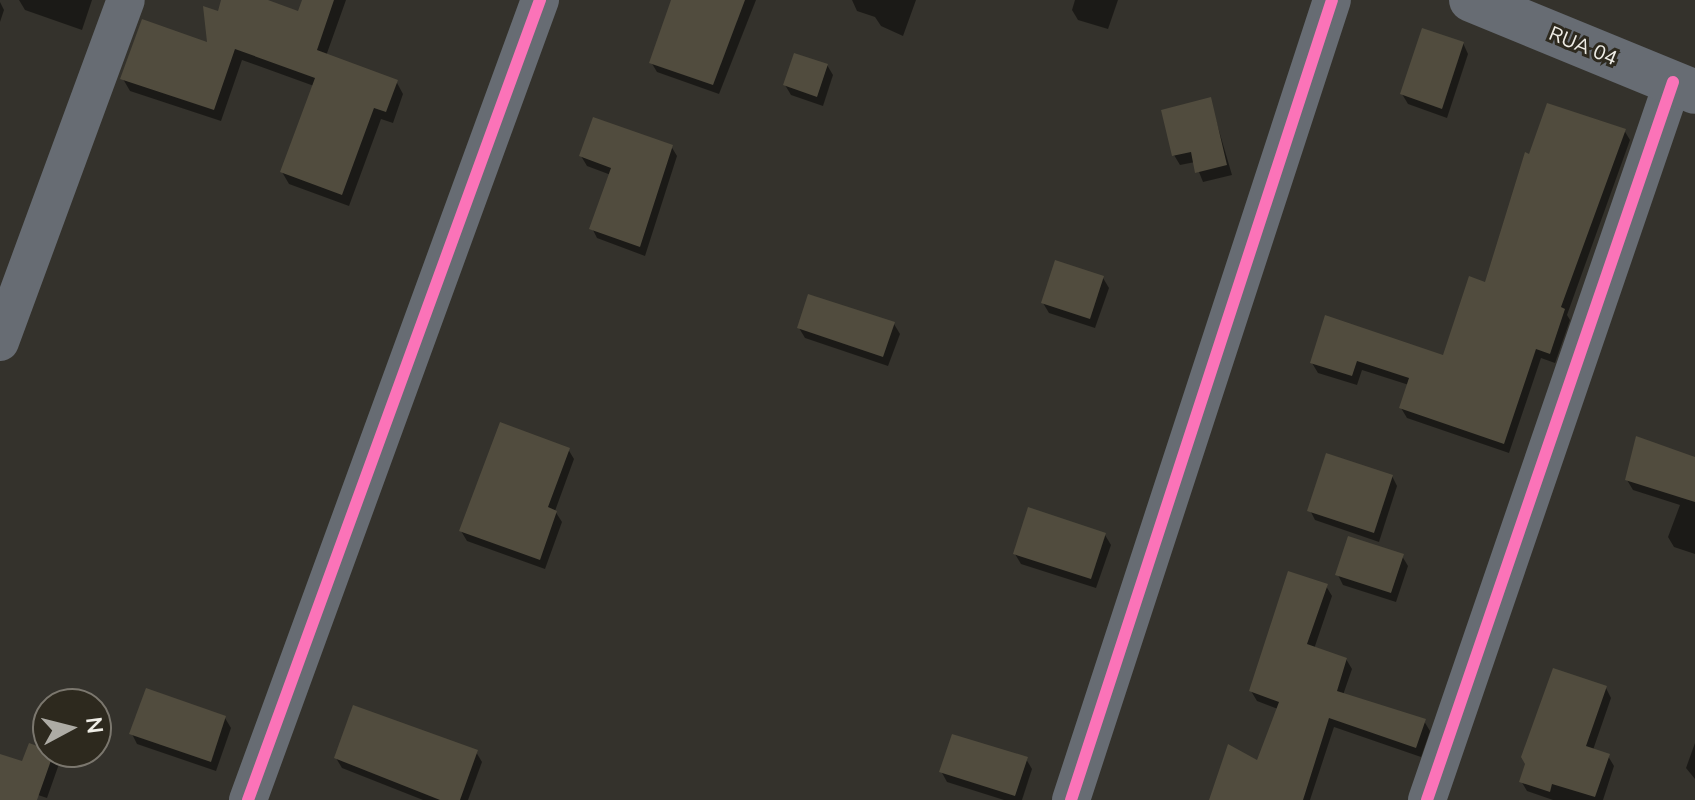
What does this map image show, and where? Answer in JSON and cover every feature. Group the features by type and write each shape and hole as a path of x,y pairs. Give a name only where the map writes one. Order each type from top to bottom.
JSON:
{"street":[{"path":"0,342 126,0"},
{"path":"248,800 540,0"},
{"path":"1071,800 1332,0"},
{"name":"RUA 04","path":"1471,0 1684,87"},
{"path":"1427,800 1684,87"}],"building":[{"path":"221,0 268,0 298,11 302,0 334,0 317,50 398,80 386,112 374,108 342,195 280,172 315,78 235,49 214,110 120,79 142,19 207,42 203,6 218,11"},
{"path":"671,0 745,0 713,85 649,63"},
{"path":"1422,28 1464,42 1442,109 1400,94"},
{"path":"794,53 828,64 817,97 783,85"},
{"path":"1211,97 1227,165 1195,173 1191,152 1172,156 1161,110"},
{"path":"1547,103 1626,129 1561,307 1565,309 1550,354 1536,349 1504,444 1399,408 1409,378 1357,361 1352,376 1310,363 1325,315 1443,355 1469,276 1485,282 1525,152 1529,154"},
{"path":"593,117 673,145 640,247 589,229 611,168 579,156"},
{"path":"1055,260 1104,276 1090,319 1041,303"},
{"path":"808,294 895,322 883,357 797,328"},
{"path":"500,422 570,448 548,507 557,511 540,560 459,531"},
{"path":"1636,436 1695,457 1695,502 1625,480"},
{"path":"1326,453 1393,475 1374,533 1307,511"},
{"path":"1028,507 1106,533 1091,579 1013,554"},
{"path":"1348,536 1404,554 1391,593 1335,575"},
{"path":"1288,571 1328,584 1307,644 1347,658 1337,691 1426,719 1416,748 1329,718 1303,800 1209,800 1228,744 1257,760 1279,702 1249,691"},
{"path":"1553,668 1607,686 1586,746 1610,754 1595,797 1552,784 1550,792 1519,782 1525,764 1521,757"},
{"path":"146,688 226,716 211,762 129,734"},
{"path":"353,705 478,750 460,800 440,800 334,758"},
{"path":"952,734 1028,757 1015,796 939,772"},
{"path":"29,743 32,744 32,768 48,768 37,800 0,800 0,754 22,761"}],"cycle path":[{"path":"248,800 540,0"},
{"path":"1071,800 1332,0"},
{"path":"1427,800 1673,82"}]}
